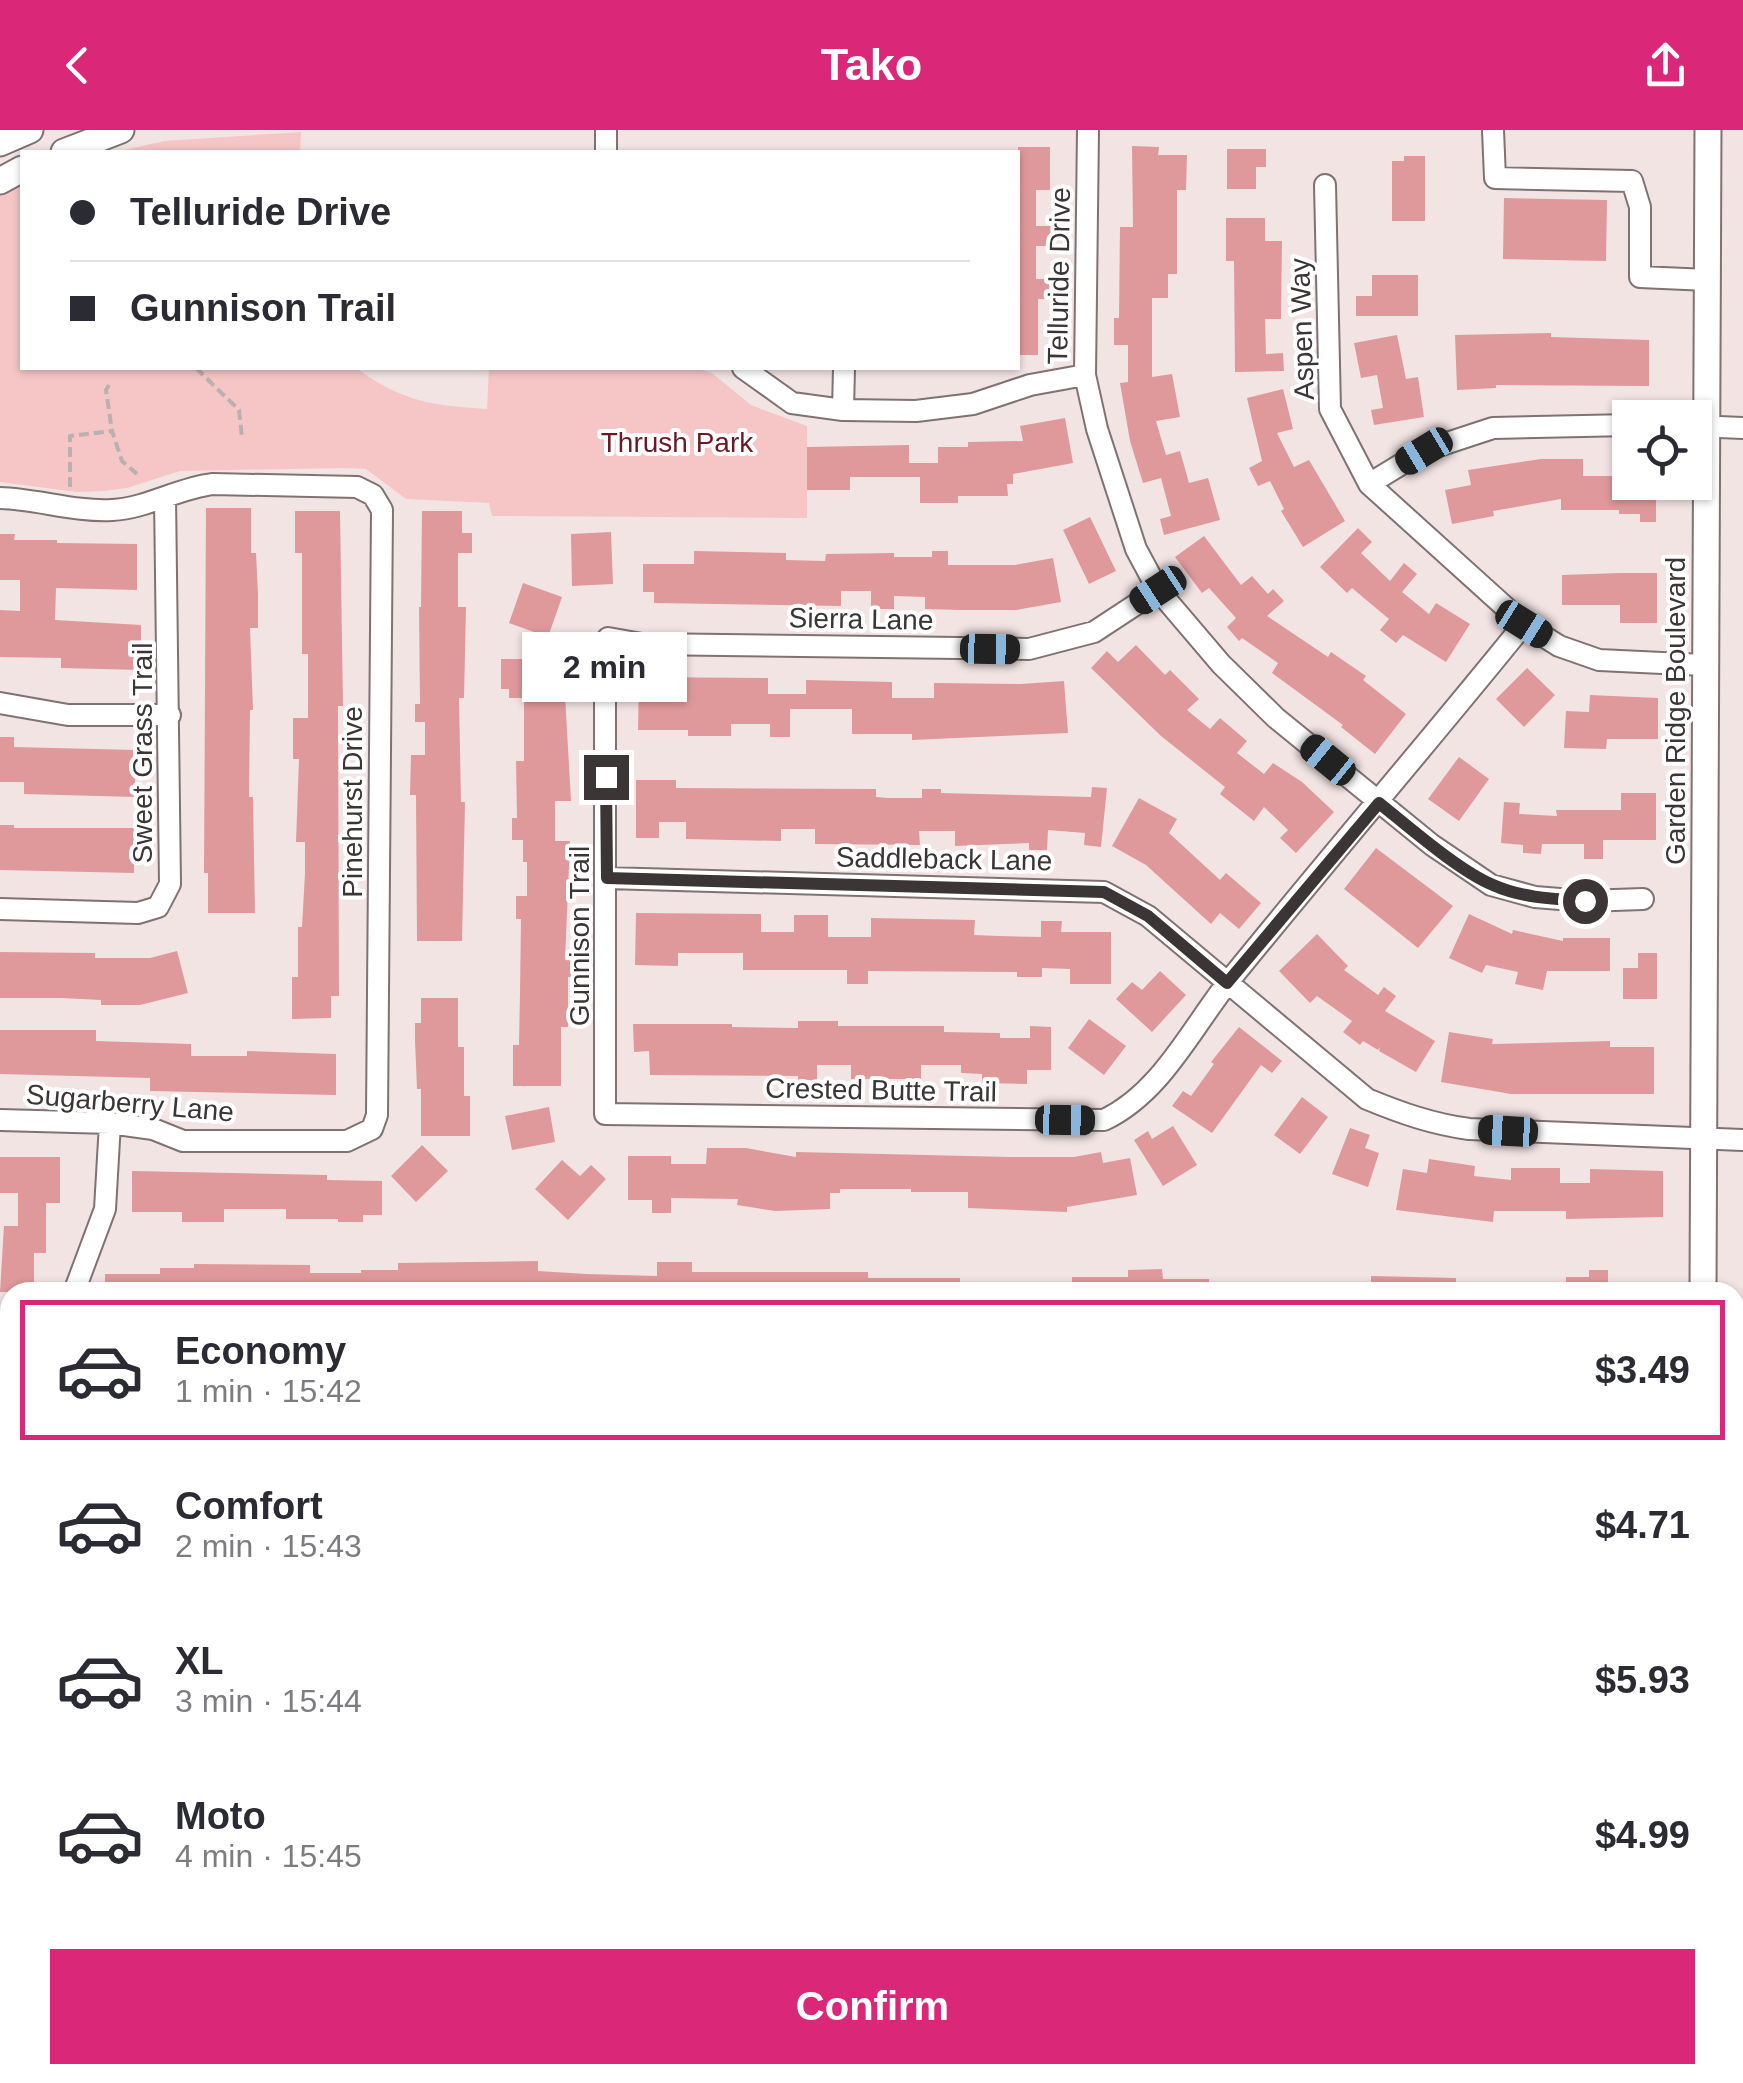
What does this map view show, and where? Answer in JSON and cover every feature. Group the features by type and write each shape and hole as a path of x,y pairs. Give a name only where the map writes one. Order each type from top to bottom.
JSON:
{"main road":[{"path":"0,144 30,130"},
{"path":"69,150 121,130"},
{"name":"Garden Ridge Boulevard","path":"1703,400 1708,130"},
{"name":"Garden Ridge Boulevard","path":"1703,500 1703,1282"}],"street":[{"name":"Telluride Drive","path":"1088,130 1085,375 1097,429 1136,549 1158,590 1248,691 1379,803 1491,885 1535,897 1585,901 1643,898"},
{"path":"1493,130 1494,178 1632,181 1640,206 1640,278 1708,280"},
{"name":"Aspen Way","path":"1325,185 1330,409 1369,484 1524,624 1559,646 1599,660 1704,665"},
{"path":"746,370 792,403 843,410 916,411 973,404 1030,385 1085,375"},
{"path":"843,410 844,370"},
{"path":"1369,484 1424,451 1492,428 1612,425"},
{"path":"1712,426 1743,428"},
{"name":"Pinehurst Drive","path":"165,497 190,486 212,484 357,486 373,495 382,510 377,1114 372,1130"},
{"path":"0,498 110,510 165,497"},
{"name":"Sweet Grass Trail","path":"0,909 138,914 158,908 170,884 165,497"},
{"name":"Sierra Lane","path":"608,638 642,644 1029,650 1094,632 1158,590"},
{"name":"Crested Butte Trail","path":"605,1114 1104,1120 1134,1103 1156,1079 1227,983 1524,624"},
{"name":"Gunnison Trail","path":"605,1114 608,638"},
{"path":"0,703 68,715 170,715"},
{"name":"Saddleback Lane","path":"607,878 1104,892 1148,916 1367,1098 1401,1114 1469,1130 1743,1140"},
{"name":"Sugarberry Lane","path":"0,1120 110,1124 153,1130 182,1141 347,1141 372,1130"},
{"path":"78,1282 105,1209 110,1124"}],"path":[{"path":"198,370 239,410 242,438"},
{"path":"109,385 106,390 112,431 122,461 137,474"},
{"path":"70,486 70,436 112,431"}],"green space":[{"path":"301,132 300,150 125,150 164,141"},
{"name":"Thrush Park","path":"20,185 20,370 359,370 418,400 487,409 489,370 702,370 712,373 751,405 807,426 807,518 492,516 489,503 406,499 366,469 344,468 180,471 104,491 77,492 0,482 0,194"}],"building":[{"path":"1132,146 1159,147 1158,155 1187,155 1186,190 1177,190 1177,274 1168,274 1168,298 1152,298 1152,377 1172,374 1180,417 1156,421 1166,455 1180,451 1189,483 1208,478 1220,520 1164,535 1160,519 1171,516 1161,478 1143,483 1130,441 1120,383 1128,382 1128,345 1114,345 1114,318 1119,318 1120,227 1133,227"},
{"path":"1050,147 1050,190 1036,190 1036,226 1052,226 1052,246 1036,246 1036,279 1049,279 1049,299 1038,299 1038,355 1020,355 1018,150"},
{"path":"1227,149 1266,149 1266,167 1256,167 1256,189 1227,189"},
{"path":"1404,156 1425,156 1425,221 1392,221 1392,161 1404,161"},
{"path":"1504,198 1607,200 1606,261 1503,259"},
{"path":"1226,218 1265,218 1265,241 1282,241 1281,319 1265,319 1266,354 1283,353 1284,371 1235,372 1234,261 1226,261"},
{"path":"1372,275 1418,275 1418,316 1356,316 1356,296 1372,296"},
{"path":"1551,333 1551,337 1649,340 1649,386 1496,385 1457,390 1455,335"},
{"path":"1397,335 1406,379 1418,377 1424,417 1374,425 1371,410 1383,408 1377,375 1361,378 1354,343"},
{"path":"1283,389 1293,429 1277,433 1294,467 1309,460 1345,521 1303,547 1281,511 1284,509 1270,481 1258,486 1249,468 1262,461 1247,398"},
{"path":"1065,418 1073,463 1013,474 1013,484 1007,484 1008,496 958,496 958,503 920,503 920,477 850,477 850,490 807,490 807,447 909,445 909,463 938,463 938,447 1023,441 1020,426"},
{"path":"1541,459 1583,459 1583,476 1612,476 1612,500 1656,500 1656,522 1640,522 1640,514 1619,514 1619,510 1561,510 1561,499 1493,511 1494,516 1452,524 1445,490 1471,485 1468,470"},
{"path":"206,508 251,508 251,553 256,553 258,594 258,628 250,628 253,710 249,797 253,797 255,913 208,913 208,873 204,873"},
{"path":"295,511 340,511 343,706 338,706 339,996 331,996 331,1018 292,1019 292,977 298,977 298,927 302,927 305,873 305,842 296,842 299,759 293,759 293,718 308,718 308,654 302,654 302,553 295,553"},
{"path":"422,511 462,511 462,533 472,533 472,553 458,553 458,607 466,607 464,698 459,698 461,802 465,802 462,941 417,941 416,795 410,795 411,755 425,755 425,722 415,722 415,704 420,704"},
{"path":"1090,517 1116,571 1089,584 1063,530"},
{"path":"1358,528 1372,542 1361,553 1390,581 1404,563 1417,574 1402,592 1429,614 1436,603 1470,624 1446,662 1403,635 1396,643 1380,630 1389,619 1352,588 1347,593 1320,567"},
{"path":"611,532 613,584 572,586 571,534"},
{"path":"0,534 15,534 14,540 137,544 137,590 56,588 55,620 141,625 141,670 61,668 61,658 0,657 0,610 20,611 20,580 0,580"},
{"path":"1204,536 1241,585 1252,576 1268,594 1273,589 1284,601 1267,616 1328,657 1331,652 1366,676 1363,680 1406,714 1375,754 1343,725 1272,673 1278,663 1242,638 1239,641 1227,627 1236,618 1209,588 1202,593 1175,557"},
{"path":"694,551 786,553 786,560 825,561 826,554 932,557 932,551 948,551 948,565 1015,565 1053,558 1061,602 1016,610 925,609 925,597 894,596 894,609 871,609 871,591 841,591 841,606 654,603 654,592 643,592 643,564 694,564"},
{"path":"1657,573 1657,623 1620,623 1620,605 1562,605 1562,575"},
{"path":"523,583 562,597 548,637 509,623"},
{"path":"1136,645 1165,675 1170,670 1199,699 1187,710 1210,729 1220,718 1247,741 1237,753 1264,774 1273,763 1302,782 1334,812 1296,853 1280,838 1288,830 1264,807 1254,821 1220,794 1225,787 1161,736 1091,668 1107,651 1118,662"},
{"path":"501,659 549,659 549,677 564,677 571,801 555,801 555,841 570,841 565,960 575,961 575,977 568,977 568,1027 561,1027 561,1086 513,1086 513,1045 519,1045 520,993 521,919 516,919 516,896 527,896 523,840 512,840 512,818 517,818 516,761 524,761 524,698 509,698 509,689 501,689"},
{"path":"1527,668 1555,695 1524,727 1496,699"},
{"path":"639,677 768,678 768,694 806,694 806,680 892,682 892,698 934,698 934,683 1064,681 1068,733 912,740 912,734 852,734 852,709 790,709 790,737 770,737 770,724 731,724 731,736 688,736 688,730 638,730"},
{"path":"1590,695 1658,698 1658,739 1607,739 1606,749 1564,748 1566,711 1589,712"},
{"path":"0,737 14,737 14,747 135,750 135,797 24,794 24,782 0,782"},
{"path":"1459,757 1489,779 1459,821 1428,799"},
{"path":"636,780 676,780 676,788 876,789 876,797 889,798 922,798 922,789 941,789 941,793 1091,797 1092,787 1107,788 1101,847 1084,845 1085,833 1048,830 1047,850 1029,850 1029,843 955,846 955,831 919,831 920,845 815,844 815,829 781,829 781,841 686,839 686,822 659,822 659,838 636,838"},
{"path":"1621,793 1656,793 1656,840 1603,840 1603,859 1584,859 1584,844 1542,844 1541,854 1523,853 1523,845 1501,843 1504,802 1520,803 1519,814 1557,816 1556,810 1621,810"},
{"path":"1139,798 1177,819 1169,833 1220,880 1226,873 1261,903 1239,929 1220,913 1211,924 1146,865 1112,846"},
{"path":"0,825 134,828 134,873 0,870"},
{"path":"1376,848 1453,906 1418,948 1344,889"},
{"path":"636,913 761,914 761,932 794,932 794,915 828,915 828,937 871,937 871,918 975,920 974,935 1041,937 1041,921 1062,921 1061,932 1111,932 1111,984 1070,984 1070,969 1042,968 1042,977 1017,977 1017,972 868,971 868,984 847,984 847,970 743,970 743,953 678,953 678,966 635,965"},
{"path":"1469,914 1512,934 1513,930 1563,941 1610,938 1610,971 1547,971 1543,990 1515,984 1518,972 1486,965 1482,973 1449,958"},
{"path":"1317,934 1348,966 1344,970 1378,995 1384,987 1396,996 1385,1011 1435,1041 1416,1072 1379,1051 1380,1047 1378,1050 1363,1041 1360,1045 1343,1032 1352,1021 1317,996 1310,1003 1279,971"},
{"path":"177,951 188,993 140,1005 101,1005 101,1000 61,998 0,998 0,952 150,958"},
{"path":"1638,953 1657,953 1657,999 1623,999 1623,968 1638,968"},
{"path":"1160,971 1186,995 1152,1032 1116,999 1132,982 1142,990"},
{"path":"421,998 458,998 458,1047 464,1047 464,1096 470,1096 470,1136 421,1136 415,1023 421,1023"},
{"path":"1089,1019 1126,1046 1104,1075 1068,1048"},
{"path":"798,1021 838,1021 838,1026 944,1026 944,1032 1000,1033 1000,1038 1030,1038 1030,1026 1051,1027 1051,1070 1027,1070 1027,1084 982,1083 982,1074 961,1073 961,1065 921,1065 921,1079 851,1079 851,1065 817,1065 817,1080 798,1080 798,1076 650,1075 649,1051 634,1052 633,1024 798,1028"},
{"path":"1239,1027 1282,1061 1272,1073 1261,1065 1212,1133 1172,1106 1183,1091 1191,1096"},
{"path":"0,1030 96,1030 96,1041 191,1044 191,1056 247,1056 247,1051 336,1054 336,1095 150,1091 150,1078 0,1074"},
{"path":"1449,1032 1493,1039 1492,1044 1610,1041 1610,1047 1654,1047 1654,1094 1511,1094 1441,1082"},
{"path":"1302,1097 1328,1117 1300,1154 1274,1135"},
{"path":"549,1107 555,1142 512,1150 505,1116"},
{"path":"1173,1126 1197,1165 1163,1186 1134,1140 1148,1131 1152,1139"},
{"path":"1350,1128 1370,1135 1365,1148 1379,1153 1368,1187 1332,1174"},
{"path":"422,1145 448,1171 416,1202 391,1176"},
{"path":"707,1148 746,1148 796,1157 796,1152 1074,1157 1101,1152 1103,1163 1130,1158 1137,1195 1067,1207 1067,1212 968,1208 968,1192 911,1189 840,1189 840,1193 830,1193 830,1209 775,1211 737,1205 738,1199 671,1198 671,1213 652,1213 652,1200 628,1200 628,1156 671,1156 671,1164 706,1164"},
{"path":"0,1157 60,1157 60,1203 46,1203 46,1253 34,1253 34,1282 1,1282 4,1226 18,1226 18,1193 0,1193"},
{"path":"1429,1159 1475,1166 1474,1176 1511,1180 1511,1168 1560,1168 1560,1183 1590,1183 1590,1169 1663,1171 1663,1217 1566,1219 1566,1211 1494,1211 1493,1222 1396,1210 1403,1169 1427,1173"},
{"path":"562,1160 580,1176 591,1165 606,1179 568,1220 535,1189"},
{"path":"132,1171 327,1175 327,1180 382,1181 382,1215 363,1215 363,1222 338,1222 286,1219 286,1209 224,1209 224,1222 182,1222 182,1212 132,1212"},
{"path":"538,1261 538,1271 657,1276 657,1262 692,1262 692,1272 868,1272 868,1278 960,1278 960,1282 105,1282 105,1274 160,1274 160,1268 194,1268 194,1264 310,1265 310,1273 361,1273 398,1270 398,1263"},
{"path":"1162,1269 1163,1279 1209,1282 1072,1282 1072,1277 1128,1277 1128,1270"},
{"path":"1589,1270 1608,1270 1608,1282 1566,1282 1566,1277 1589,1277"},
{"path":"1371,1276 1456,1278 1456,1282 1371,1282"}],"route":[{"path":"606,777 607,878 1104,892 1148,916 1227,983 1379,803 1491,885 1535,897 1585,901"}]}
